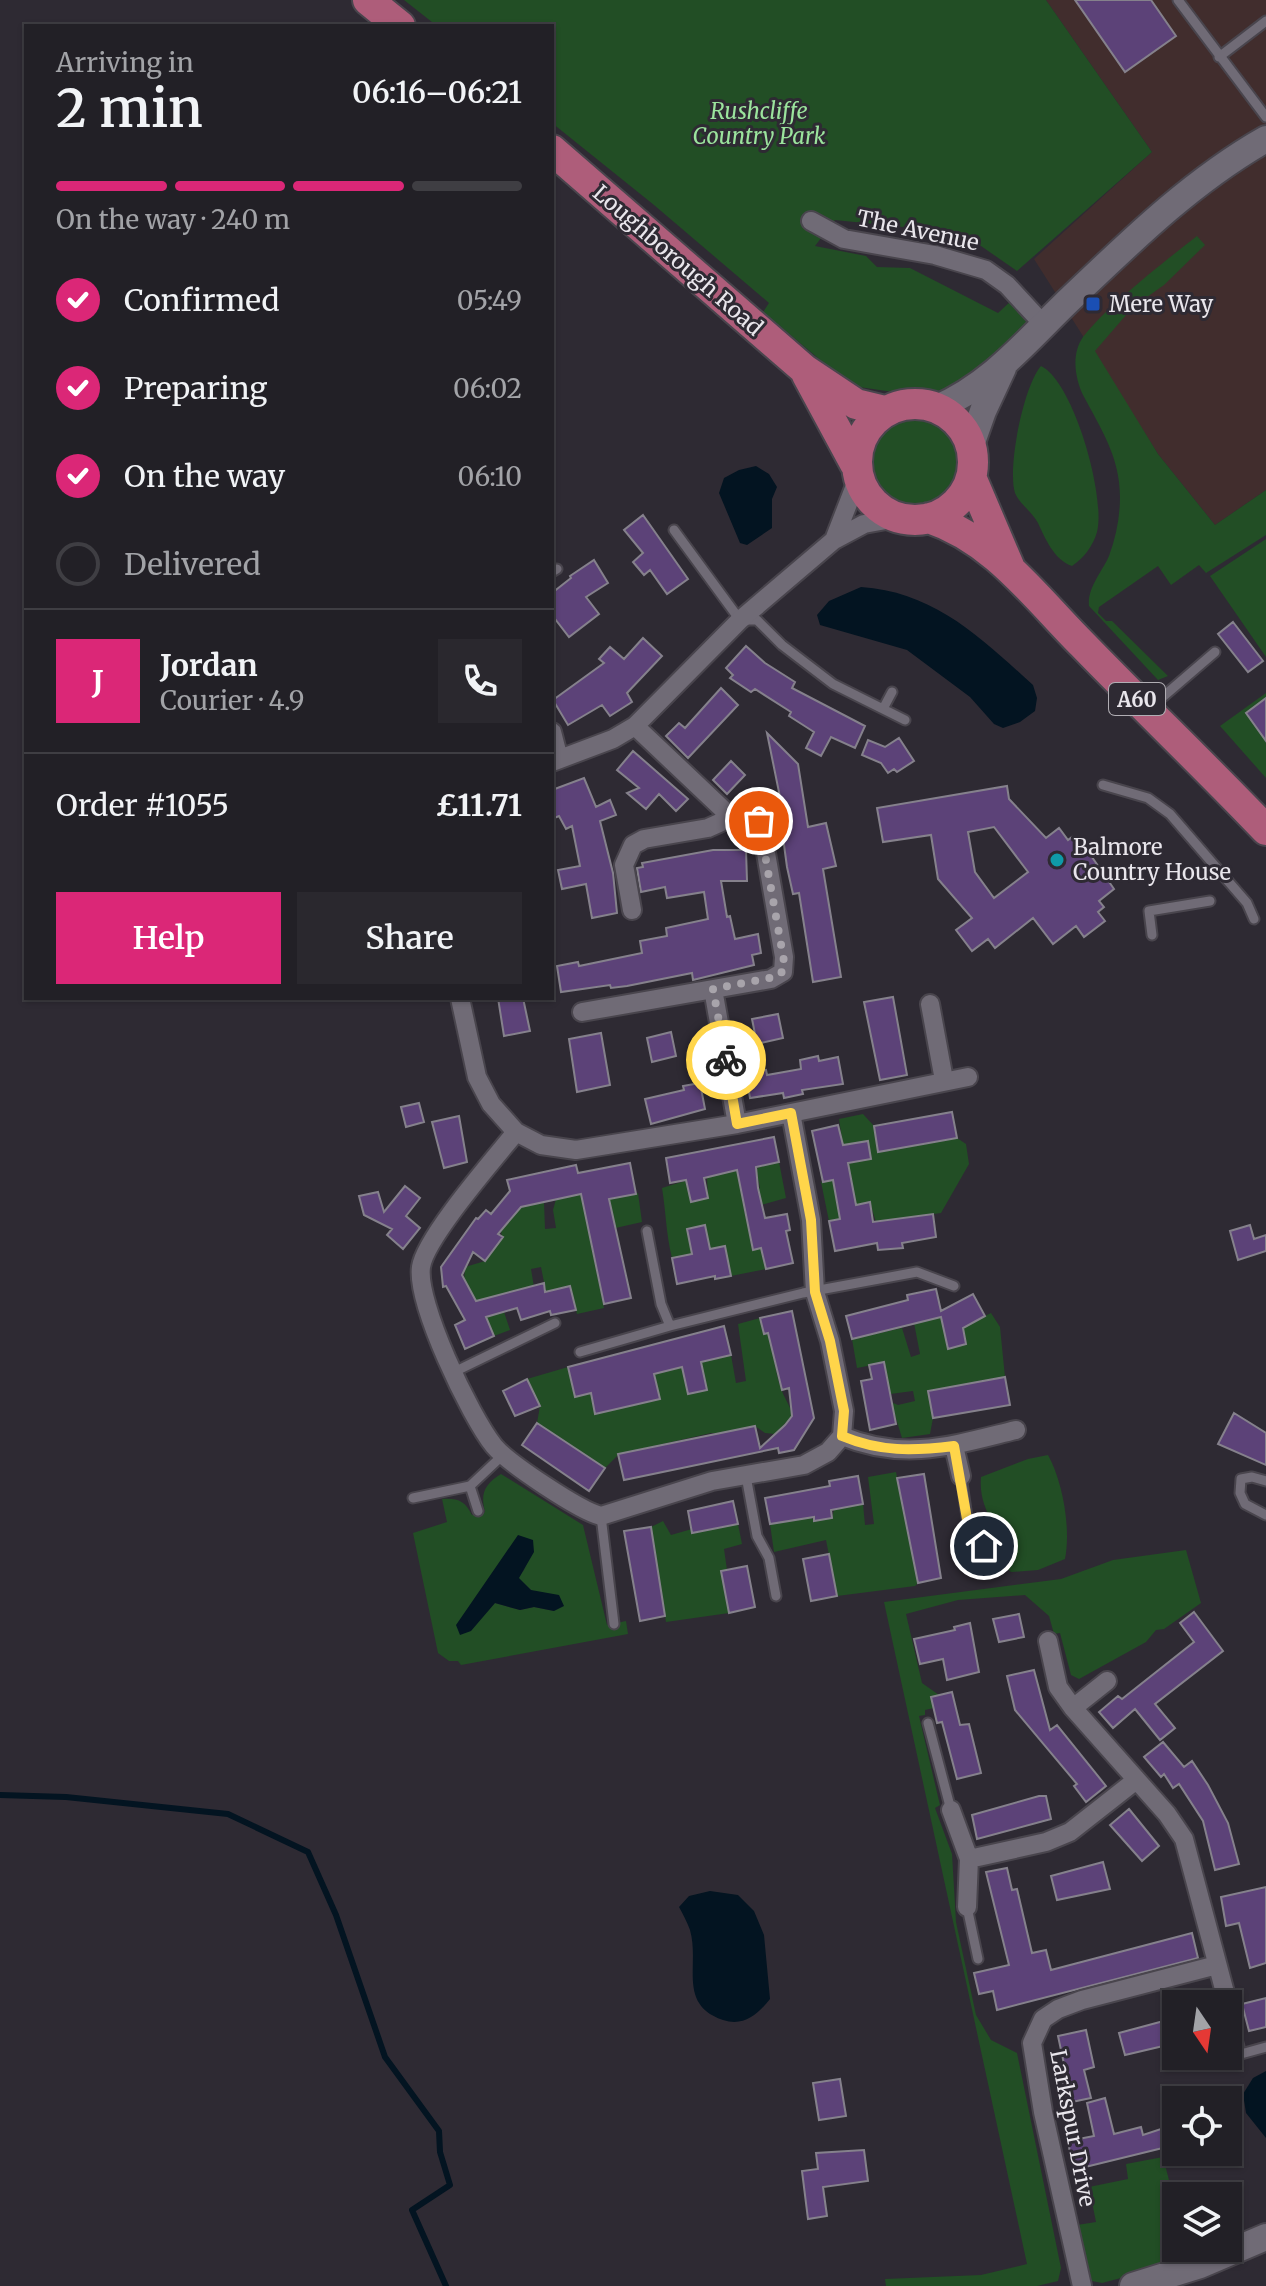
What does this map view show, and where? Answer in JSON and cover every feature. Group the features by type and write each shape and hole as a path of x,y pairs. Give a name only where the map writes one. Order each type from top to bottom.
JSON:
{"main road":[{"path":"368,0 398,24"},
{"name":"Loughborough Road","path":"554,152 805,370 856,404 885,411"},
{"name":"Loughborough Road","path":"805,370 857,471"},
{"path":"897,518 880,509 866,496 857,471 864,434 869,425 885,411 902,404 920,403 952,416 964,429 971,445"},
{"name":"A60","path":"971,445 971,477 1009,566"},
{"path":"929,518 945,512 962,497 971,477"},
{"name":"A60","path":"897,518 929,518 953,526 1009,566 1080,643 1266,830"}],"street":[{"path":"937,408 954,401 1003,368 1164,212 1266,139"},
{"name":"The Avenue","path":"811,221 844,239 935,255 986,270 1007,285 1044,325"},
{"path":"971,445 1003,368"},
{"path":"834,540 857,471"},
{"path":"556,761 613,739 635,726 740,620 834,540 864,524 897,518"},
{"path":"635,726 730,816"},
{"path":"582,1012 779,976 785,967 759,821 754,814 746,811 708,828 644,839 633,845 624,865 632,910"},
{"path":"713,989 737,1124"},
{"path":"460,1000 469,1050 477,1077 491,1104 516,1132 541,1145 576,1150 737,1124 968,1077"},
{"path":"930,1004 944,1080"},
{"path":"450,1054 469,1050"},
{"path":"516,1132 457,1205 421,1267 423,1298 454,1372 494,1446 556,1491 592,1514 601,1516 642,1506 695,1486 804,1465 828,1452 842,1436 844,1411 839,1379 815,1292 811,1220 791,1113"},
{"path":"842,1436 873,1448 905,1452 954,1446 1016,1430"},
{"path":"954,1446 961,1476"},
{"path":"1048,1641 1058,1687 1135,1781 1167,1814 1188,1847 1224,1990"},
{"path":"1073,1708 1107,1681"},
{"path":"969,1859 1046,1842 1070,1832 1135,1781"},
{"path":"951,1810 969,1859 967,1907"},
{"name":"Larkspur Drive","path":"1082,2286 1043,2112 1032,2043 1043,2019 1058,2009 1217,1965"},
{"path":"1133,2286 1200,2265 1266,2237"}],"lane":[{"path":"1178,0 1266,117"},
{"path":"1219,57 1266,21"},
{"path":"674,530 740,620 757,620 782,645 833,684 905,720"},
{"path":"1148,709 1215,652"},
{"path":"884,707 892,692"},
{"path":"1103,785 1148,798 1170,814 1247,903 1254,919"},
{"path":"1152,935 1149,911 1210,901"},
{"path":"647,1231 661,1304 670,1326"},
{"path":"580,1352 670,1326 917,1272 954,1286"},
{"path":"454,1372 555,1323"},
{"path":"413,1498 470,1486 504,1454"},
{"path":"746,1476 757,1536 769,1558 776,1596"},
{"path":"961,1476 974,1565"},
{"path":"1266,1481 1246,1477 1239,1487 1245,1504 1266,1515"},
{"path":"470,1486 478,1511"},
{"path":"601,1516 614,1624"},
{"path":"972,1547 984,1546"},
{"path":"928,1723 951,1810"},
{"path":"967,1907 978,1959"},
{"path":"1242,2054 1266,2047"}],"shaded area":[{"path":"1046,0 1266,0 1266,490 1215,525 1158,454 1034,259 1152,152"}],"green space":[{"name":"Rushcliffe Country Park","path":"404,0 1046,0 1152,152 1017,271 981,246 942,231 835,220 815,246 866,256 877,267 910,268 998,313 1011,301 1032,324 969,382 934,392 900,393 859,387 831,369 763,312 769,303 554,125 554,24 434,24"},
{"path":"1197,236 1205,245 1164,285 1133,307 1095,351 1158,454 1215,525 1266,490 1266,535 1206,573 1199,565 1171,585 1158,566 1099,607 1098,613 1106,621 1112,621 1168,676 1158,680 1089,606 1093,586 1114,542 1120,497 1113,456 1080,388 1076,358 1079,344 1093,325"},
{"path":"1041,366 1053,376 1076,416 1097,494 1097,532 1088,551 1072,566 1055,554 1035,519 1019,500 1013,481 1015,446 1023,408"},
{"path":"914,416 931,420 946,429 955,444 959,461 955,478 946,493 931,502 914,506 897,502 882,493 873,478 869,461 873,444 882,429 897,420"},
{"path":"1266,539 1266,657 1210,576"},
{"path":"1266,693 1266,778 1220,726"},
{"path":"863,1114 874,1126 879,1151 957,1138 966,1144 969,1164 941,1213 876,1222 870,1203 852,1205 843,1218 829,1221 821,1182 833,1180 835,1191 853,1187 848,1164 871,1158 868,1141 843,1146 839,1119"},
{"path":"779,1162 786,1198 744,1210 747,1221 769,1217 766,1236 750,1240 752,1250 769,1246 762,1252 766,1269 731,1276 725,1247 672,1258 662,1188 688,1180 708,1198 707,1177 739,1170 743,1192 760,1188 756,1170 759,1167"},
{"path":"606,1185 622,1197 638,1193 642,1222 589,1234 604,1308 577,1314 570,1286 546,1292 541,1267 531,1269 534,1287 504,1312 510,1330 494,1336 464,1282 465,1267 485,1261 502,1237 501,1231 513,1217 513,1209 544,1202 545,1229 556,1228 553,1210 556,1199 583,1193 586,1214 611,1209"},
{"path":"991,1313 1000,1327 1005,1377 928,1391 933,1418 930,1434 902,1438 891,1402 898,1405 915,1401 913,1391 890,1394 883,1363 857,1368 852,1339 902,1328 911,1357 920,1354 914,1323 942,1317 949,1348 966,1344 962,1327"},
{"path":"760,1318 764,1334 778,1331 776,1368 792,1416 775,1434 765,1433 755,1426 721,1434 711,1433 619,1454 605,1468 537,1423 540,1406 527,1379 568,1367 575,1397 591,1393 596,1414 614,1410 608,1386 659,1398 654,1374 731,1355 736,1383 746,1381 738,1324"},
{"path":"1048,1455 1058,1478 1064,1506 1067,1534 1065,1559 1038,1570 1011,1572 1001,1558 983,1499 981,1477 1028,1459"},
{"path":"896,1472 918,1583 915,1586 837,1596 826,1540 774,1552 770,1524 810,1517 815,1521 832,1518 834,1510 863,1504 865,1525 874,1524 868,1477"},
{"path":"501,1474 583,1525 607,1625 626,1621 628,1634 461,1665 438,1653 413,1533 447,1522 442,1499 460,1501 472,1515 485,1512 484,1494","holes":["527,1566 518,1578 554,1611 534,1607 520,1610 495,1603 483,1616"]},
{"path":"663,1521 671,1535 692,1529 693,1533 738,1524 742,1544 724,1549 727,1570 721,1571 729,1613 666,1622 651,1527"},
{"path":"1186,1550 1201,1603 1164,1629 1156,1630 1146,1642 1079,1679 1071,1675 1060,1633 1054,1634 1049,1616 1025,1595 958,1600 906,1614 922,1683 939,1695 931,1697 934,1708 925,1710 925,1715 919,1716 940,1805 935,1808 952,1854 956,1922 976,2015 991,2040 1017,2053 1061,2268 1058,2281 1037,2286 886,2286 885,2279 981,2275 1027,2264 884,1602 1061,1579 1113,1560"},
{"path":"1162,2157 1162,2166 1165,2166 1170,2182 1162,2182 1162,2262 1182,2262 1102,2283 1092,2281 1077,2225 1096,2222 1089,2187 1128,2179 1126,2164"}],"water":[{"path":"756,466 769,474 777,487 772,499 772,528 747,545 740,543 719,493 724,478"},
{"path":"861,587 912,598 955,620 1033,685 1037,698 1035,711 1020,722 1003,728 994,724 970,697 907,650 820,625 817,615 829,601"},
{"path":"518,1535 533,1540 534,1552 519,1578 531,1590 559,1595 564,1606 554,1611 534,1607 520,1610 495,1603 471,1631 460,1635 456,1625"},
{"path":"710,1891 738,1895 754,1911 764,1935 770,1999 755,2014 738,2022 723,2020 709,2013 695,1994 690,1930 679,1907 689,1896"},
{"path":"1266,2071 1266,2138 1246,2113 1243,2094 1253,2078"}],"building":[{"path":"1075,0 1151,0 1176,36 1125,72"},
{"path":"643,515 688,579 667,594 650,570 644,575 633,562 643,553 624,530"},
{"path":"594,560 608,583 586,597 599,614 569,637 554,618 554,591"},
{"path":"1233,622 1263,661 1248,672 1218,634"},
{"path":"643,638 662,656 627,693 632,702 610,716 602,705 568,725 554,699 604,663 599,659 610,647 624,659"},
{"path":"746,646 765,663 795,682 792,688 865,726 855,748 831,737 821,756 806,748 814,732 789,716 791,712 755,689 751,692 730,678 733,675 726,668"},
{"path":"721,688 738,705 688,758 666,736 679,723 685,728"},
{"path":"1266,698 1266,741 1246,713"},
{"path":"767,733 798,764 808,827 826,823 836,866 823,869 841,977 813,982 799,893 793,894 787,867 779,808 782,807"},
{"path":"899,738 914,761 897,772 894,769 888,773 881,763 862,755 868,740 885,747"},
{"path":"633,751 688,799 676,811 659,794 646,809 627,793 639,788 617,770"},
{"path":"731,761 745,775 727,794 713,780"},
{"path":"584,778 596,807 610,800 616,815 600,821 613,873 617,913 592,918 586,884 562,889 558,870 580,866 572,826 566,829 559,816 554,818 554,789"},
{"name":"Balmore Country House","path":"1007,786 1009,799 1046,838 1059,828 1068,840 1072,837 1081,850 1085,847 1114,889 1099,901 1104,907 1098,912 1105,921 1084,937 1076,926 1053,944 1033,918 995,948 988,939 972,951 956,930 972,918 938,879 931,835 883,842 877,808","holes":["994,827 1028,872 994,898 975,872 968,832"]},
{"path":"713,850 746,850 747,881 721,881 727,917 730,916 735,939 758,934 761,953 752,955 754,965 693,980 692,973 627,986 611,988 610,985 561,992 557,966 578,962 579,966 642,953 640,941 667,936 666,928 708,919 704,892 667,898 665,887 641,892 637,868 643,867 642,863"},
{"path":"893,997 907,1075 880,1080 864,1002"},
{"path":"498,1000 523,1000 530,1031 504,1036"},
{"path":"778,1014 783,1038 757,1044 752,1019"},
{"path":"671,1032 676,1056 652,1062 647,1038"},
{"path":"601,1033 610,1085 577,1092 569,1039"},
{"path":"818,1056 819,1061 838,1057 843,1084 802,1090 803,1094 784,1098 783,1093 750,1098 746,1073 766,1070 767,1075 801,1069 800,1060"},
{"path":"700,1083 705,1109 651,1124 645,1099"},
{"path":"419,1103 424,1122 406,1127 401,1107"},
{"path":"952,1112 957,1138 878,1152 874,1126"},
{"path":"459,1116 467,1162 444,1168 432,1122"},
{"path":"838,1125 843,1145 868,1141 871,1159 848,1163 856,1205 870,1202 873,1222 933,1214 936,1237 902,1243 903,1248 878,1250 877,1243 835,1251 829,1221 840,1219 833,1180 823,1182 812,1131"},
{"path":"774,1137 779,1162 756,1167 758,1188 765,1218 787,1214 790,1230 786,1231 793,1263 766,1269 761,1248 753,1250 737,1170 704,1178 708,1198 691,1202 686,1180 670,1183 666,1158"},
{"path":"630,1163 636,1194 609,1199 631,1298 604,1304 581,1194 521,1207 498,1234 503,1237 485,1261 473,1252 462,1275 476,1301 544,1283 545,1292 570,1286 576,1310 551,1315 550,1311 521,1320 517,1308 486,1317 494,1336 465,1349 455,1325 465,1320 446,1286 443,1287 441,1267 476,1218 486,1210 491,1214 510,1191 507,1180 576,1165 578,1173"},
{"path":"405,1186 420,1198 406,1216 420,1228 403,1249 387,1235 392,1229 364,1215 359,1196 378,1192 384,1212"},
{"path":"705,1225 710,1249 725,1246 731,1276 677,1284 672,1258 692,1254 687,1229"},
{"path":"1250,1225 1254,1239 1266,1235 1266,1251 1238,1260 1230,1231"},
{"path":"936,1289 941,1311 973,1294 985,1316 963,1328 966,1344 948,1349 941,1317 852,1339 846,1316 908,1300 907,1295"},
{"path":"792,1311 814,1418 794,1450 779,1453 778,1448 624,1480 618,1454 755,1426 760,1448 785,1425 792,1416 789,1388 782,1390 768,1333 764,1334 760,1318"},
{"path":"724,1326 731,1355 701,1362 707,1390 688,1394 682,1367 654,1374 660,1399 595,1414 591,1393 575,1397 568,1367"},
{"path":"884,1362 896,1424 870,1430 861,1381 872,1379 869,1365"},
{"path":"1005,1377 1010,1405 933,1418 928,1391"},
{"path":"527,1379 540,1406 515,1416 503,1391"},
{"path":"1234,1413 1266,1433 1266,1465 1218,1444"},
{"path":"537,1423 605,1468 589,1491 522,1445"},
{"path":"924,1474 941,1578 918,1583 897,1478"},
{"path":"858,1476 863,1504 831,1510 832,1518 814,1521 814,1517 770,1524 765,1498 830,1486 829,1481"},
{"path":"733,1501 738,1524 692,1533 688,1511"},
{"path":"651,1527 665,1616 640,1621 624,1531"},
{"path":"829,1554 837,1596 811,1601 803,1559"},
{"path":"747,1566 755,1607 729,1613 721,1571"},
{"path":"1194,1612 1223,1651 1155,1704 1175,1728 1160,1740 1135,1709 1113,1728 1099,1712 1118,1696 1122,1699 1194,1642 1180,1623"},
{"path":"1019,1614 1024,1637 999,1642 993,1619"},
{"path":"970,1623 979,1672 947,1680 943,1659 920,1664 914,1639 955,1630 954,1627"},
{"path":"1034,1670 1050,1730 1057,1725 1106,1786 1086,1802 1074,1786 1077,1784 1015,1710 1007,1676"},
{"path":"952,1692 960,1725 969,1724 981,1773 957,1779 942,1722 937,1723 931,1697"},
{"path":"1163,1742 1184,1767 1192,1761 1208,1785 1228,1823 1239,1864 1215,1870 1203,1821 1179,1784 1173,1788 1164,1774 1161,1777 1144,1757"},
{"path":"1046,1796 1051,1819 977,1839 972,1815"},
{"path":"1129,1809 1159,1846 1142,1861 1110,1825"},
{"path":"1103,1862 1110,1889 1057,1900 1051,1876"},
{"path":"1007,1868 1012,1890 1017,1889 1032,1953 1046,1950 1051,1970 1192,1933 1198,1958 997,2010 993,1991 979,1994 974,1973 1009,1965 986,1872"},
{"path":"1266,1887 1266,1963 1250,1968 1239,1923 1226,1926 1221,1897"},
{"path":"1266,1998 1266,2027 1249,2031 1242,2004"},
{"path":"1162,2021 1162,2046 1125,2055 1119,2033"},
{"path":"1086,2030 1094,2067 1084,2070 1091,2098 1067,2103 1062,2079 1067,2078 1058,2036"},
{"path":"840,2079 846,2116 819,2120 813,2083"},
{"path":"1105,2098 1114,2134 1141,2127 1143,2135 1162,2129 1162,2148 1073,2170 1068,2141 1094,2136 1087,2103"},
{"path":"864,2150 868,2181 823,2187 827,2216 808,2219 802,2171 818,2169 816,2153"}],"waterway":[{"path":"0,1795 66,1797 228,1814 308,1852 336,1915 385,2057 439,2131 440,2152 450,2185 412,2210 446,2286"}],"way so far":[{"path":"726,1060 713,989 771,979 779,976 785,967 759,821"}],"place":[{"name":"Mere Way","path":"1093,304"},
{"name":"Balmore Country House","path":"1057,860"}],"route":[{"path":"726,1060 737,1124 791,1113 811,1220 815,1292 839,1379 844,1411 842,1436 873,1448 905,1452 954,1446 972,1547 984,1546"}]}
